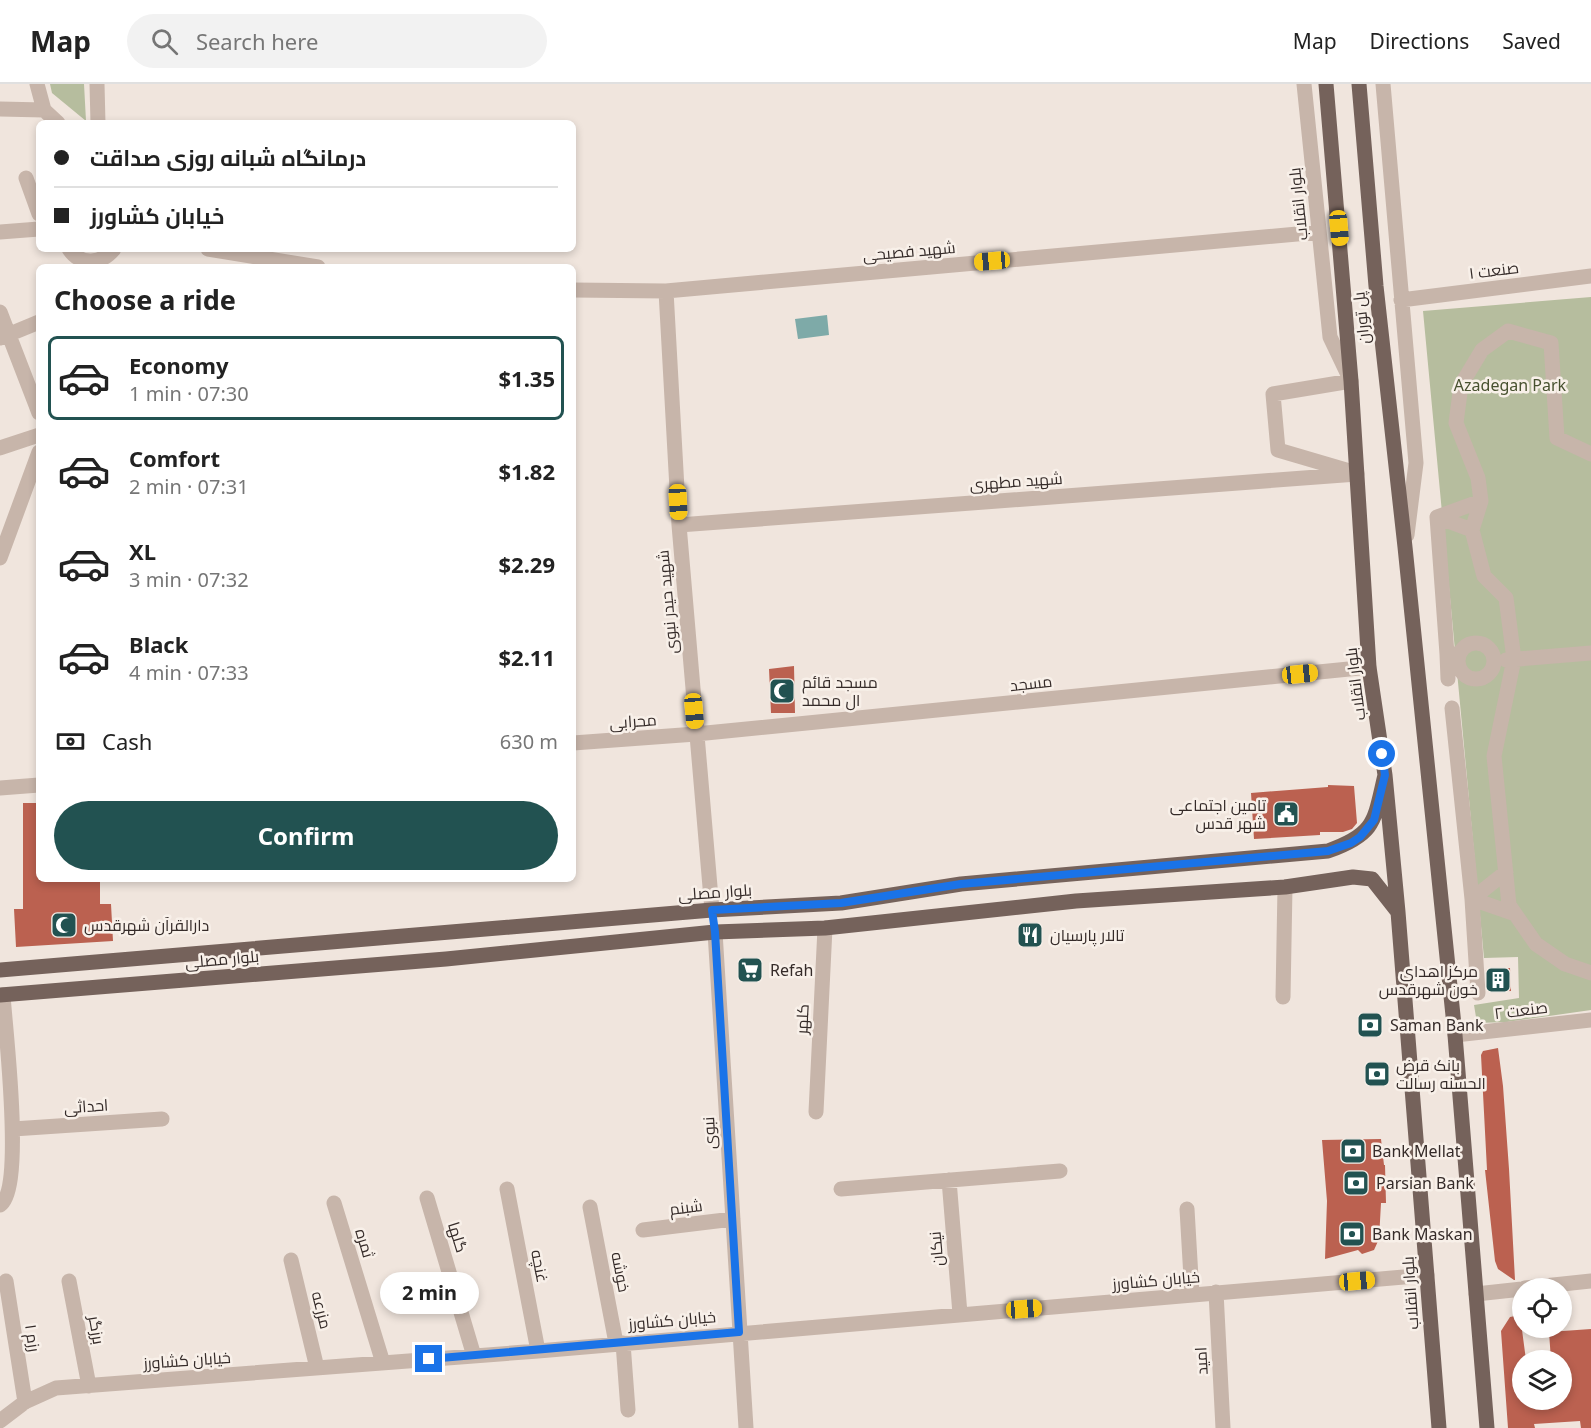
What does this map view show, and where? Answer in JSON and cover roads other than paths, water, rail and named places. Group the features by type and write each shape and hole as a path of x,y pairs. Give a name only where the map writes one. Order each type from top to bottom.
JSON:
{"main road":[{"name":"پل توران","path":"1326,84 1351,381"},
{"name":"پل توران","path":"1359,84 1376,286 1405,547"},
{"name":"بلوار انقلاب","path":"1351,381 1369,667 1385,775 1398,912 1438,1428"},
{"path":"1405,547 1455,1035 1487,1428"},
{"name":"بلوار مصلی","path":"0,970 712,910 841,903 961,884 1328,851 1351,843 1360,837 1374,820 1385,775"},
{"name":"بلوار مصلی","path":"1,991 446,959 715,932 825,928 1076,901 1285,887 1353,877 1372,879 1398,912"},
{"path":"712,910 715,932"}],"street":[{"path":"37,84 44,110 55,120"},
{"path":"97,84 98,120"},
{"name":"بلوار انقلاب","path":"1304,84 1330,338 1351,381"},
{"path":"1383,84 1416,463 1405,547"},
{"path":"0,109 44,110"},
{"path":"26,178 36,206"},
{"path":"0,232 36,229"},
{"name":"شهید فصیحی","path":"576,290 666,291 1319,232"},
{"path":"72,252 86,264 105,258 111,252"},
{"path":"226,252 300,264"},
{"name":"صنعت ۱","path":"1401,300 1591,276"},
{"name":"شهید حیدر نبوی","path":"666,291 679,525 712,910"},
{"path":"0,312 4,336 36,406"},
{"path":"4,336 36,323"},
{"path":"1591,454 1557,438 1551,343 1508,331 1482,350 1461,385 1456,423 1478,478 1481,501 1472,530 1484,576 1506,598 1514,659 1494,756 1509,904 1536,944 1565,964 1591,972"},
{"path":"1351,381 1273,394 1278,450 1357,474"},
{"path":"0,448 36,436"},
{"path":"0,558 4,532 36,459"},
{"name":"شهید مطهری","path":"679,525 1357,474"},
{"path":"1437,517 1481,501"},
{"path":"1437,517 1472,530"},
{"path":"1437,517 1453,654 1448,679"},
{"path":"1482,644 1491,650 1494,660 1491,671 1487,675 1475,678 1464,673 1453,654 1465,646 1482,644"},
{"path":"1494,660 1591,653"},
{"name":"مسجد","path":"696,734 1369,667"},
{"path":"1452,708 1472,899 1478,993"},
{"name":"محرابی","path":"576,743 696,734"},
{"path":"0,797 0,787 36,783"},
{"path":"1472,899 1506,872"},
{"path":"1283,997 1285,887"},
{"path":"1472,899 1515,914"},
{"name":"کلهر","path":"816,1112 825,928"},
{"name":"نبوی","path":"715,932 746,1428"},
{"path":"0,1205 4,1202 11,1182 13,1129 1,991"},
{"name":"صنعت ۲","path":"1455,1035 1591,1020"},
{"name":"احداثی","path":"13,1129 162,1119"},
{"path":"841,1189 1060,1171"},
{"name":"نیکان","path":"949,1180 960,1314"},
{"name":"غنچه","path":"507,1189 538,1351"},
{"name":"گلها","path":"427,1198 474,1356"},
{"name":"ثمره","path":"334,1203 383,1363"},
{"name":"خوشه","path":"590,1207 619,1343 628,1410"},
{"path":"1187,1209 1192,1295"},
{"name":"شبنم","path":"643,1230 733,1219"},
{"name":"مزرعه","path":"291,1260 317,1368"},
{"name":"خیابان کشاورز","path":"0,1421 25,1402 56,1388 538,1351 739,1332 1427,1275"},
{"name":"رزم ۱","path":"6,1281 25,1402"},
{"name":"برزگر","path":"69,1281 88,1386"},
{"path":"1572,1283 1591,1281"},
{"path":"1476,1294 1512,1290"},
{"name":"امید","path":"1216,1292 1223,1428"}],"water":[{"path":"827,315 829,335 798,339 795,319"}],"place":[{"name":"مسجد قائم ال محمد","path":"782,691"},
{"name":"تامین اجتماعی شهر قدس","path":"1286,814"},
{"name":"دارالقرآن شهرقدس","path":"64,925"},
{"name":"تالار پارسیان","path":"1030,935"},
{"name":"Refah","path":"750,970"},
{"name":"مرکز اهدای خون شهرقدس","path":"1498,980"},
{"name":"Saman Bank","path":"1370,1025"},
{"name":"بانک قرض الحسنه رسالت","path":"1377,1074"},
{"name":"Bank Mellat","path":"1353,1151"},
{"name":"Parsian Bank","path":"1356,1183"},
{"name":"Bank Maskan","path":"1352,1234"}],"park label":[{"name":"Azadegan Park","path":"1510,385"}]}
